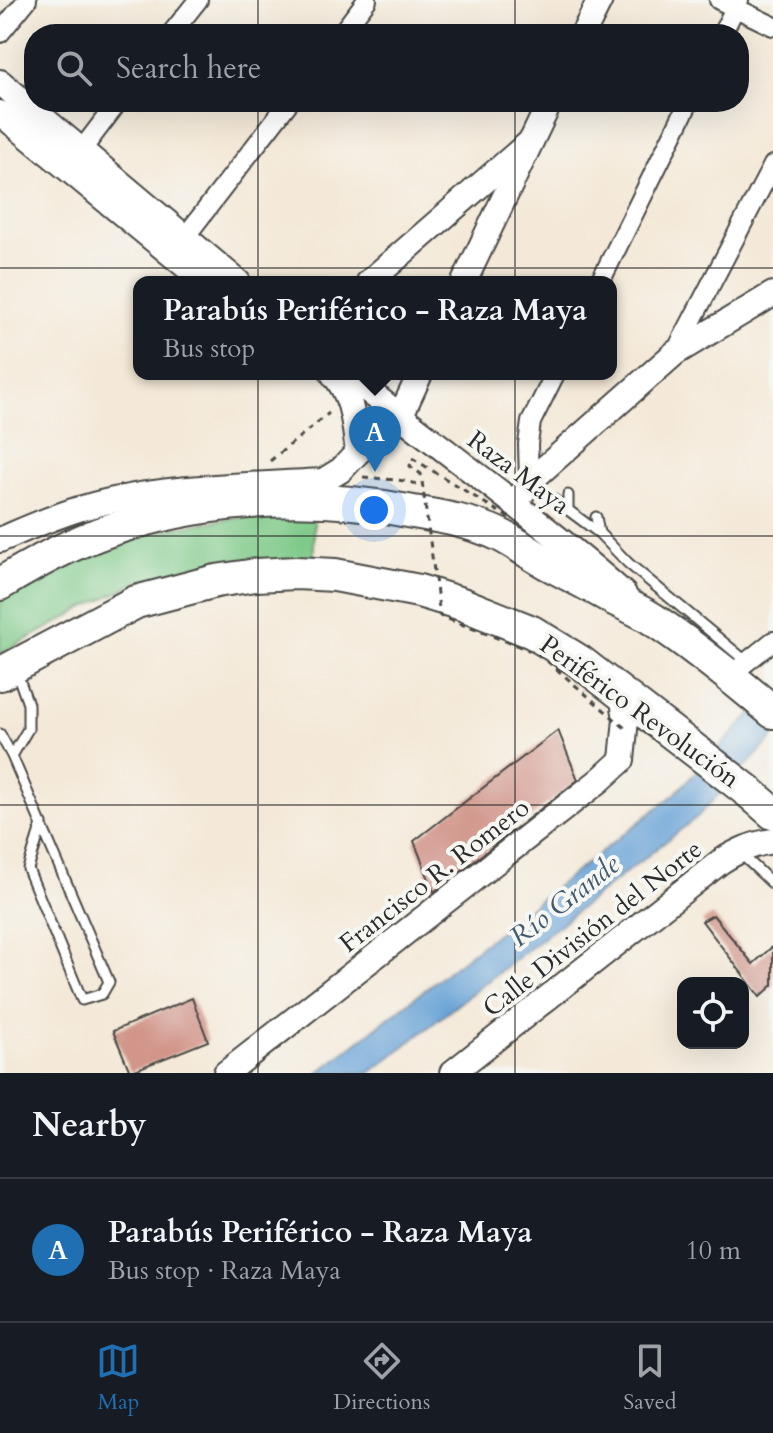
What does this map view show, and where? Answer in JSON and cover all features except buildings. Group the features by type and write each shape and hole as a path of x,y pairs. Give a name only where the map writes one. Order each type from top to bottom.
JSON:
{"highway":[{"path":"0,584 39,560 124,525 214,506 325,501 386,506 459,521 500,535 738,669 765,706"},
{"name":"Periférico Revolución","path":"7,670 136,602 216,581 296,573 335,575 375,582 462,604 532,632 579,661 761,802"}],"street":[{"path":"0,33 27,0"},
{"path":"179,24 198,0"},
{"path":"349,24 367,0"},
{"path":"588,24 600,0"},
{"path":"725,24 731,2 773,26"},
{"path":"0,82 24,107"},
{"path":"29,112 74,159 199,276"},
{"path":"74,159 110,112"},
{"path":"185,237 281,112"},
{"path":"467,276 545,112"},
{"path":"603,276 684,112"},
{"path":"0,113 74,159 185,237 231,276"},
{"path":"376,276 531,141"},
{"path":"675,353 773,165"},
{"path":"512,512 529,482 675,353 773,294"},
{"path":"338,380 348,394 358,452"},
{"name":"Raza Maya","path":"354,380 512,512 580,555 653,619"},
{"path":"214,506 323,481 341,470 400,417 417,380"},
{"path":"529,482 531,422 552,380"},
{"path":"0,540 57,516 118,500 169,492 323,481"},
{"path":"738,669 773,641"},
{"name":"Francisco R. Romero","path":"226,1073 622,760 625,728 622,694"},
{"name":"Calle División del Norte","path":"452,1073 720,862 737,851 773,841"}],"lane":[{"path":"529,482 599,533 738,669"},
{"path":"568,495 568,510"},
{"path":"596,517 599,533"},
{"path":"7,670 28,704 28,729 12,756"},
{"path":"0,734 42,824 109,982 102,994 82,1000 28,869 42,824"},
{"path":"737,851 773,884"}],"path":[{"path":"269,461 335,408"},
{"path":"512,512 412,458 410,466 421,474 440,616 539,654 625,728"},
{"path":"431,463 512,512"}],"green space":[{"path":"314,512 314,562 249,562 182,572 135,584 0,654 0,599 77,562 124,542 194,524"}],"water":[{"name":"Río Grande","path":"773,691 773,738 697,817 370,1073 318,1073 675,794"}],"place":[{"name":"Parabús Periférico - Raza Maya","path":"375,472"}]}
